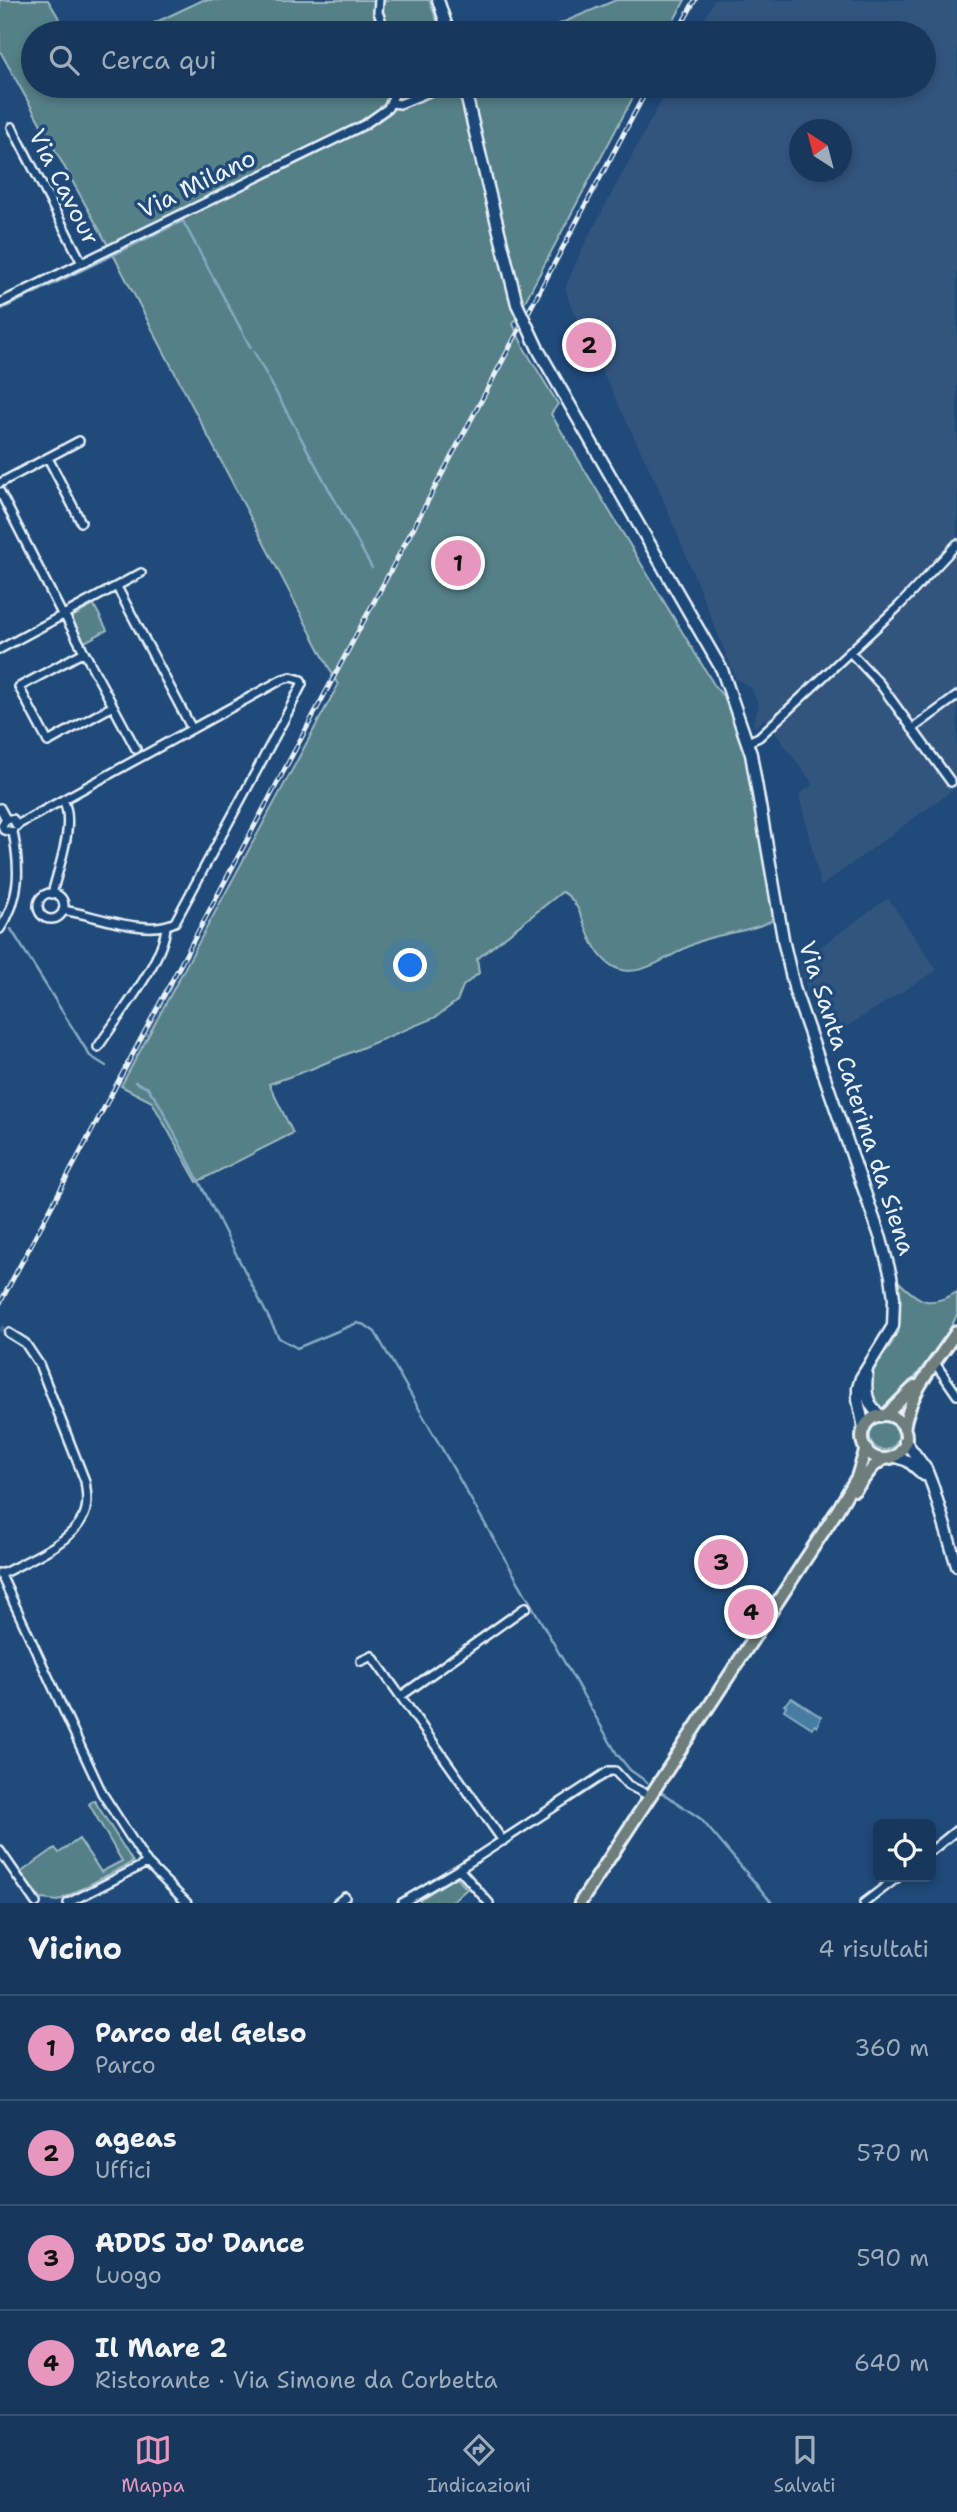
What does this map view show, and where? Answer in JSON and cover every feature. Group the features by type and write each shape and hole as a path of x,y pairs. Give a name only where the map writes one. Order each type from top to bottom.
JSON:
{"main road":[{"path":"837,1511 873,1467 902,1448 909,1406 957,1331"},
{"path":"889,1457 873,1455 866,1448 862,1439 864,1428 872,1419 883,1415 927,1374"},
{"path":"883,1415 897,1419 904,1429"},
{"path":"580,1903 837,1511 857,1477 866,1448"}],"street":[{"path":"379,0 378,12 381,21"},
{"path":"438,0 445,21"},
{"name":"Via Milano","path":"0,303 363,125 377,117 393,98"},
{"path":"391,103 400,104 415,98"},
{"name":"Via Santa Caterina da Siena","path":"467,98 517,304 538,351 722,670 748,742 784,944 796,991 881,1239 891,1276 894,1298 893,1326 858,1388 864,1428"},
{"name":"Via Cavour","path":"12,127 82,264"},
{"path":"0,483 79,441"},
{"path":"48,458 81,522"},
{"path":"0,492 136,749"},
{"path":"748,742 759,737 899,606 957,544"},
{"path":"1,647 141,573"},
{"path":"117,587 192,729"},
{"path":"84,652 19,687 48,742 113,706"},
{"path":"850,652 880,684 951,782"},
{"path":"6,819 1,828 5,832 15,829 62,800 283,679 291,677 300,680 302,684 287,714 175,922 166,927 151,929 63,910"},
{"path":"912,729 957,696"},
{"path":"52,894 68,825 69,813 62,800"},
{"path":"0,808 6,819"},
{"path":"0,929 13,905 18,882 15,829 13,819 6,819"},
{"path":"52,894 41,899 38,908 42,916 54,919 63,910"},
{"path":"52,894 62,899 63,910"},
{"path":"98,1047 145,976 165,940 166,927"},
{"path":"9,1333 25,1343 39,1364 85,1481 88,1496 83,1519 74,1530 45,1551 0,1574 102,1793 147,1863 187,1903"},
{"path":"935,1363 957,1395"},
{"path":"868,1367 867,1397 872,1408 883,1415"},
{"path":"905,1441 926,1469 932,1483 957,1566"},
{"path":"889,1457 908,1461 932,1483"},
{"path":"401,1696 526,1607"},
{"path":"361,1661 372,1656 503,1840"},
{"path":"402,1903 611,1771 650,1797"},
{"path":"936,1847 957,1830"},
{"path":"0,1851 36,1903"},
{"path":"68,1903 147,1863"},
{"path":"459,1869 489,1903"},
{"path":"864,1903 891,1882"},
{"path":"475,1903 483,1896"},
{"path":"337,1903 345,1897"}],"shaded area":[{"path":"714,0 957,0 957,787 821,886 799,795 813,784 765,719 755,727 753,723 759,706 751,688 736,679 658,487 570,304 565,288 582,249 663,98 936,98 936,21 703,21"},
{"path":"888,898 937,970 843,1029 815,1020 799,962"},
{"path":"792,1698 821,1717 817,1727 815,1725 812,1728 784,1710 784,1705"}],"green space":[{"path":"0,0 48,0 61,21 21,21 21,89 0,51"},
{"path":"203,0 429,0 437,21 158,21"},
{"path":"616,0 685,0 674,21 566,21"},
{"path":"26,98 633,98 513,324 524,348 558,404 551,414 716,688 729,703 748,759 775,916 773,920 749,929 706,939 645,968 631,971 617,969 604,960 592,942 577,907 562,892 477,959 479,973 463,986 457,1001 436,1017 269,1084 293,1133 197,1182 152,1102 121,1086 338,685 115,258"},
{"path":"94,605 107,630 83,643 70,618"},
{"path":"898,1281 926,1301 939,1300 957,1292 957,1314 946,1335 923,1366 883,1410 873,1400 871,1382 876,1367 899,1326"},
{"path":"884,1422 894,1426 898,1436 894,1446 884,1450 874,1446 870,1436 874,1426"},
{"path":"94,1800 133,1862 58,1901 41,1899 20,1873 55,1848 59,1853 79,1839 101,1872 122,1861 89,1804"},
{"path":"456,1877 467,1889 451,1903 421,1903 419,1900"}],"waterway":[{"path":"0,310 183,221 251,348"},
{"path":"254,352 372,568"},
{"path":"11,929 90,1056 106,1066"},
{"path":"135,1082 148,1088 160,1105 279,1338 297,1348 357,1323 375,1332 617,1754 630,1770 647,1782"},
{"path":"661,1792 701,1819 772,1903"}],"tunnel":[{"path":"0,1328 9,1333"}],"railway":[{"path":"684,21 695,0"},
{"path":"0,1303 643,98"}],"place":[{"name":"ageas","path":"589,345"},
{"name":"Parco del Gelso","path":"458,563"},
{"name":"ADDS Jo' Dance","path":"721,1562"},
{"name":"Il Mare 2","path":"751,1612"}]}
